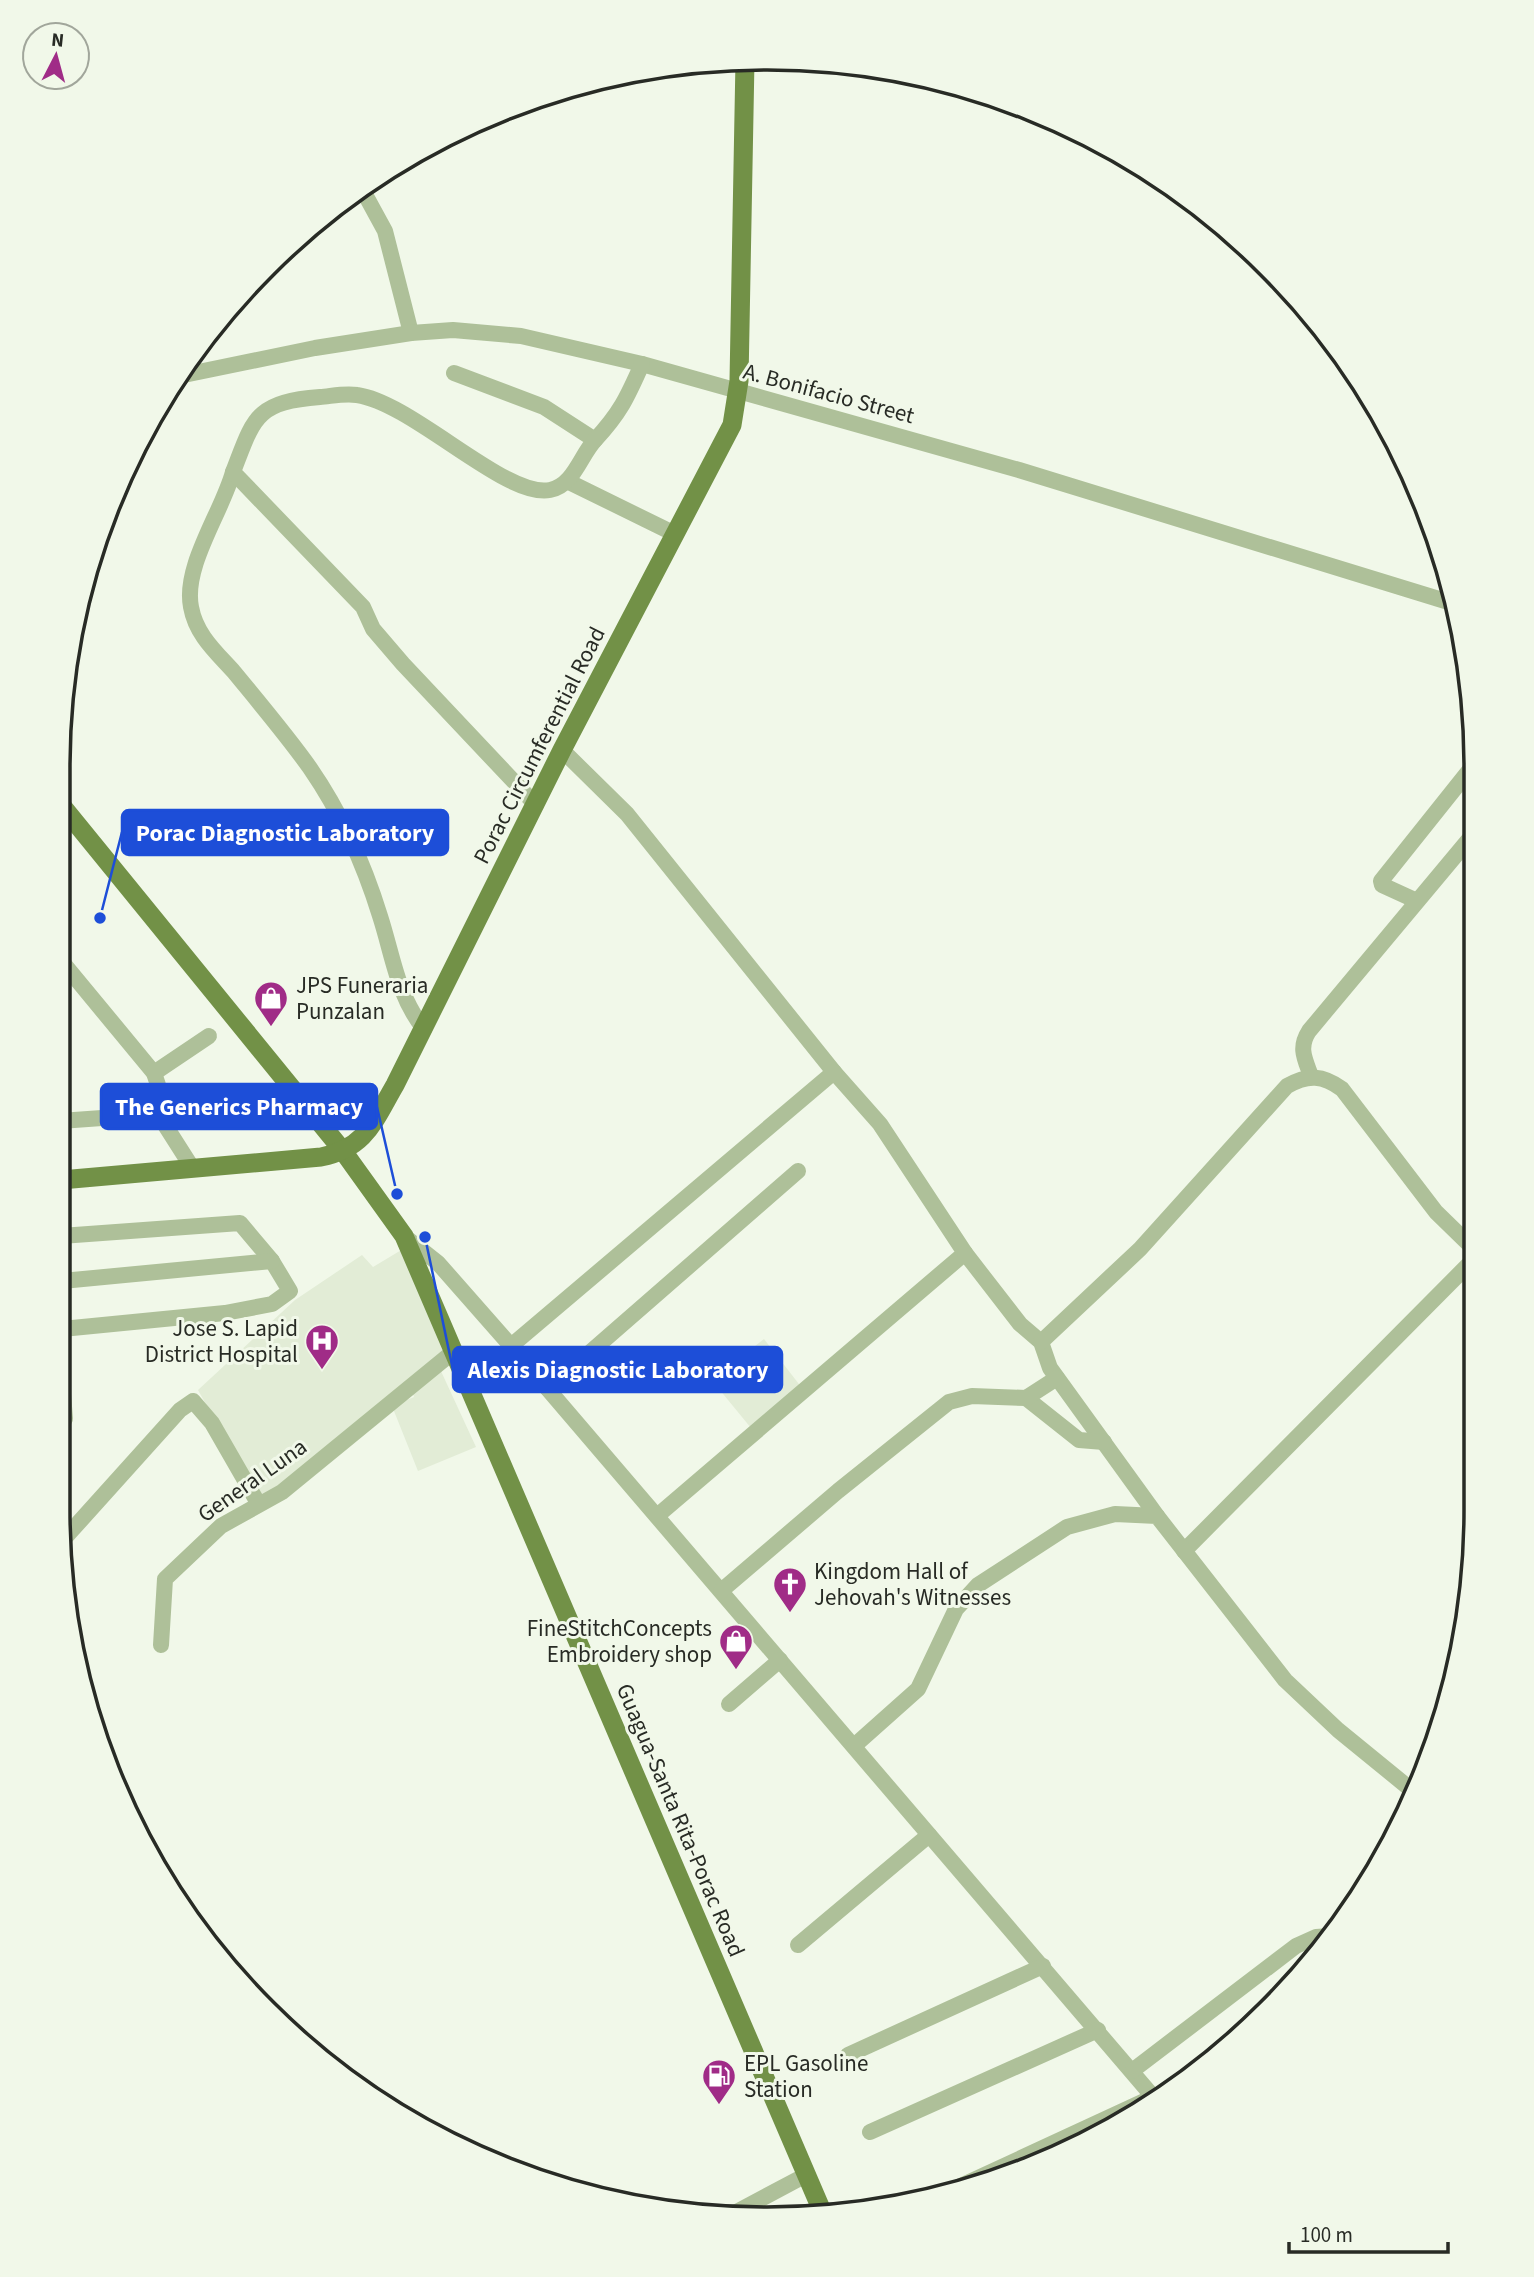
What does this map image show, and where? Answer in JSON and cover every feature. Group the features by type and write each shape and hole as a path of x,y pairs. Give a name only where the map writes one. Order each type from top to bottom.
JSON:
{"main road":[{"name":"Porac Circumferential Road","path":"70,1179 321,1157 343,1151 357,1143 368,1131 424,1029 562,750 721,451 732,425 738,392 745,70"},
{"name":"Guagua-Santa Rita-Porac Road","path":"70,816 343,1151 404,1236 819,2205"}],"street":[{"path":"366,197 385,231 411,333"},
{"name":"A. Bonifacio Street","path":"192,373 411,333 486,331 566,345 1019,470 1443,600"},
{"path":"424,1029 402,995 364,870 337,813 310,768 234,673 210,648 191,610 189,597 194,567 246,433 263,412 287,402 356,394 405,414 503,478 525,487 549,490 567,481 595,440 619,413 642,364"},
{"path":"454,373 523,398 595,440"},
{"path":"233,472 363,607 373,628 403,664 536,805"},
{"path":"567,481 675,534"},
{"path":"562,750 628,814 834,1072 880,1124 965,1253 1020,1324 1041,1342 1057,1378 1157,1516 1285,1680 1338,1730 1407,1786"},
{"path":"1417,901 1382,885 1381,881 1464,777"},
{"path":"1311,1076 1302,1042 1464,845"},
{"path":"70,971 154,1073 158,1085 158,1114 192,1169"},
{"path":"154,1073 209,1036"},
{"path":"511,1346 834,1072"},
{"path":"1041,1342 1140,1250 1287,1086 1311,1076 1329,1079 1342,1089 1436,1212 1464,1239"},
{"path":"70,1120 158,1114"},
{"path":"548,1389 798,1171"},
{"path":"70,1236 240,1223 272,1261 290,1291 272,1304 163,1321 70,1328"},
{"path":"404,1236 438,1263 511,1346 1150,2093"},
{"path":"657,1516 965,1253"},
{"path":"70,1280 272,1261"},
{"path":"1184,1551 1464,1269"},
{"name":"General Luna","path":"161,1645 164,1579 221,1526 282,1492 453,1352"},
{"path":"721,1591 838,1491 949,1402 972,1396 1026,1398 1057,1378"},
{"path":"1026,1398 1079,1440 1104,1442"},
{"path":"70,1532 180,1410 193,1401 212,1423 258,1503"},
{"path":"854,1746 918,1689 956,1609 978,1585 1037,1544 1067,1527 1115,1514 1157,1516"},
{"path":"729,1704 780,1660"},
{"path":"797,1945 929,1835"},
{"path":"1132,2071 1296,1946 1318,1937"},
{"path":"848,2055 1043,1966"},
{"path":"870,2132 1098,2030"},
{"path":"1018,2160 1089,2127"},
{"path":"747,2207 806,2175"}],"shaded area":[{"name":"Jose S. Lapid District Hospital","path":"403,1249 448,1351 291,1481 258,1497 198,1390 295,1300 362,1255 373,1267"},
{"path":"764,1339 802,1388 751,1428 719,1389 748,1366 741,1357"},
{"path":"440,1369 476,1447 418,1471 392,1406 414,1397 411,1389"}],"place":[{"name":"Porac Diagnostic Laboratory","path":"100,918"},
{"name":"JPS Funeraria Punzalan","path":"271,1028"},
{"name":"The Generics Pharmacy","path":"397,1194"},
{"name":"Alexis Diagnostic Laboratory","path":"425,1237"},
{"name":"Jose S. Lapid District Hospital","path":"322,1371"},
{"name":"Kingdom Hall of Jehovah's Witnesses","path":"790,1614"},
{"name":"FineStitchConcepts Embroidery shop","path":"736,1671"},
{"name":"EPL Gasoline Station","path":"719,2106"}]}
